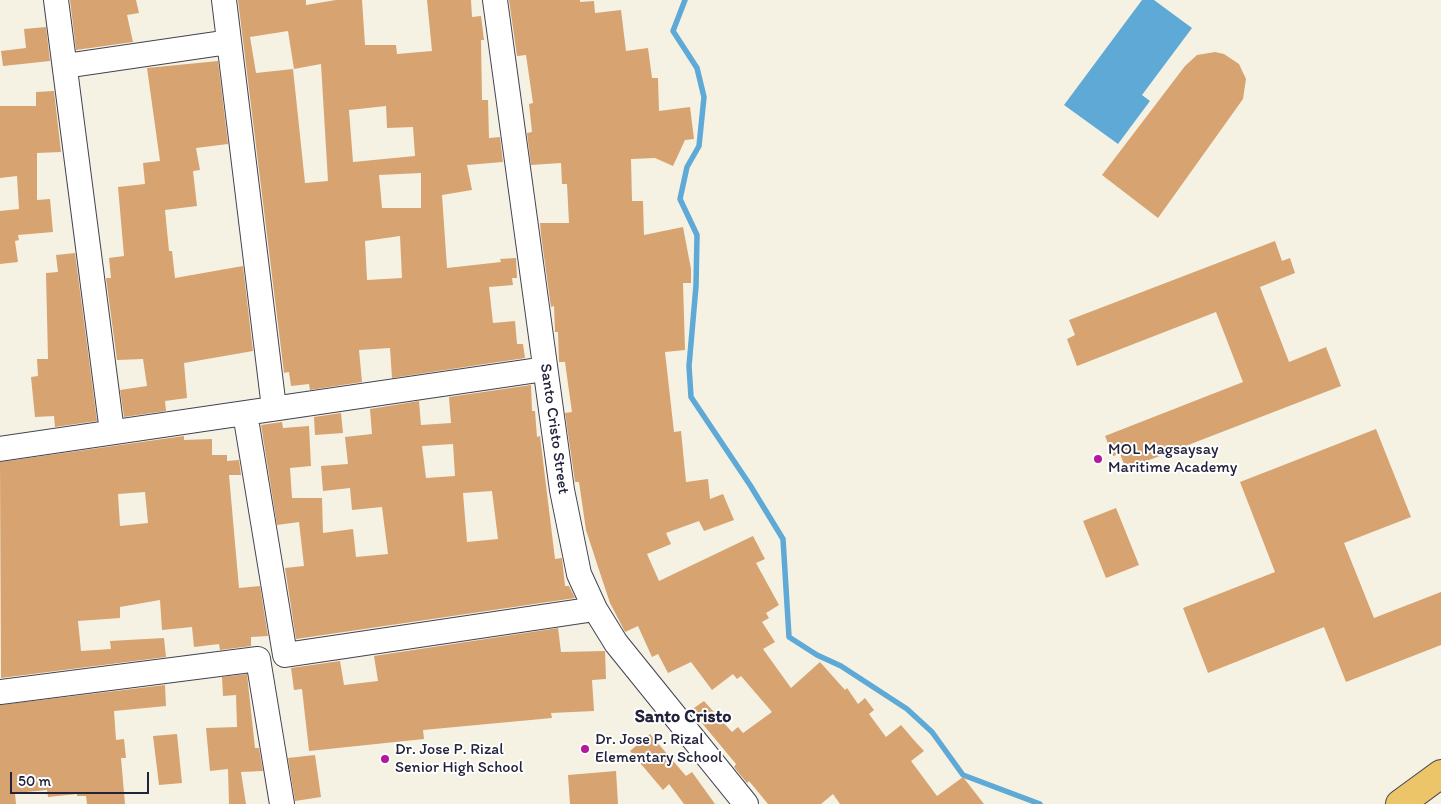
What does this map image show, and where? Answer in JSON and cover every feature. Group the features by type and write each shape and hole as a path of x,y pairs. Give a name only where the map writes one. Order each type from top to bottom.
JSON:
{"main road":[{"path":"1400,804 1441,774"}],"street":[{"path":"56,0 112,432"},
{"path":"224,0 274,408"},
{"name":"Santo Cristo Street","path":"495,0 562,490 579,574 595,609 616,643 746,804"},
{"path":"66,66 229,42"},
{"path":"0,449 545,369"},
{"path":"245,412 285,655 595,609"},
{"path":"0,692 258,659 282,804"}],"water":[{"path":"1142,0 1154,0 1192,28 1142,95 1150,101 1118,144 1064,105"}],"building":[{"path":"70,0 136,0 139,13 127,15 133,42 76,50"},
{"path":"238,0 306,0 306,5 336,0 362,0 365,45 396,45 397,54 432,51 427,0 471,0 472,17 481,16 484,40 481,40 482,100 488,100 489,138 500,137 503,162 467,165 472,190 442,195 447,268 501,262 500,259 516,258 517,278 512,278 513,285 489,287 493,323 515,321 517,344 523,344 525,358 392,378 390,348 359,350 362,382 310,390 309,384 291,386 289,372 284,373","holes":["288,31 294,69 321,64 328,181 305,183 293,69 256,73 250,37","386,106 387,128 413,127 415,156 353,162 349,110","421,173 421,208 382,208 379,175","400,236 402,278 367,280 365,241"]},
{"path":"509,0 594,1 595,13 621,10 626,51 648,48 652,78 658,78 659,111 690,107 694,139 685,140 673,166 655,158 631,159 632,201 643,201 644,235 683,227 691,269 691,283 683,283 685,350 665,352 674,432 681,431 686,482 708,479 710,499 723,494 734,520 704,531 699,521 666,533 671,544 647,554 659,581 753,536 765,559 756,563 779,605 766,613 769,618 762,622 775,642 763,649 791,688 820,662 845,690 847,688 858,704 865,698 874,710 869,714 886,737 901,725 924,751 911,761 937,796 963,777 984,804 840,804 833,794 821,804 768,804 749,781 747,783 734,767 736,764 691,710 704,701 732,732 738,727 743,733 772,712 741,676 737,679 733,674 712,690 691,662 668,673 658,654 652,657 638,626 625,632 610,603 601,576 586,530 579,482 575,482 565,413 572,412 565,362 559,362 558,332 555,332 554,306 551,307 541,235 540,223 569,223 567,184 562,184 561,163 531,165 527,133 532,132 529,104 533,103 526,55 517,56"},
{"path":"46,27 50,61 3,66 1,51 26,48 24,29"},
{"path":"1215,52 1224,54 1239,64 1246,79 1243,99 1158,218 1102,175 1185,66 1197,55"},
{"path":"218,61 228,144 196,148 200,170 193,171 197,206 165,210 169,251 172,251 175,278 243,266 253,351 184,363 187,398 165,401 166,411 124,417 120,390 147,386 143,359 117,360 106,278 111,278 109,258 124,256 118,187 145,184 143,163 160,161 147,68"},
{"path":"54,91 61,152 37,153 37,200 50,199 53,232 18,235 19,240 15,241 18,262 0,264 0,211 19,209 17,176 0,178 0,106 36,106 36,92"},
{"path":"1275,241 1282,261 1290,258 1295,273 1260,287 1289,362 1326,347 1341,386 1126,469 1120,454 1113,456 1105,436 1243,382 1216,312 1077,366 1067,339 1075,335 1069,320"},
{"path":"75,253 97,421 55,427 54,416 35,417 31,377 38,376 37,359 48,359 46,273 58,272 56,255"},
{"path":"531,385 532,411 535,411 537,437 540,436 555,559 562,558 565,586 569,586 575,598 296,639 285,568 304,566 299,522 277,525 261,425 282,422 283,428 309,426 311,466 290,468 292,498 322,498 323,533 353,529 356,557 388,554 382,507 352,510 350,488 323,491 321,466 348,464 345,437 372,434 370,409 419,401 421,425 451,423 449,397","holes":["453,444 455,476 426,478 422,446","492,491 498,539 467,542 463,493"]},
{"path":"341,413 343,433 315,435 314,417"},
{"path":"1376,429 1411,517 1344,543 1374,618 1441,592 1441,645 1346,682 1324,627 1208,673 1183,608 1275,572 1240,482"},
{"path":"184,436 184,440 212,439 212,455 227,455 227,461 239,460 241,475 229,475 239,588 260,586 268,636 251,637 251,646 220,650 219,644 194,647 192,627 162,630 160,600 120,607 120,618 78,621 81,651 111,649 110,641 164,638 166,657 1,678 0,462","holes":["145,492 148,523 120,526 118,494"]},
{"path":"1116,508 1139,565 1106,578 1083,521"},
{"path":"558,628 561,652 605,651 606,679 592,680 594,711 551,713 552,718 423,730 424,739 309,751 302,689 294,690 291,668 340,661 344,685 378,681 374,656"},
{"path":"247,674 255,748 259,748 263,771 241,772 246,804 229,804 228,769 210,771 206,728 237,727 236,695 223,696 222,677"},
{"path":"165,685 166,706 114,711 116,740 124,739 126,758 121,758 125,804 87,804 86,796 77,796 77,794 48,797 47,790 15,793 16,804 0,804 0,705"},
{"path":"177,734 182,783 159,785 153,736"},
{"path":"650,734 686,776 692,772 715,804 684,804 669,784 663,790 630,751"},
{"path":"315,755 321,797 295,801 288,758"},
{"path":"616,771 618,804 570,804 568,775"}],"waterway":[{"path":"685,0 673,31 697,68 704,97 699,146 687,167 680,199 697,235 696,286 689,366 691,397 750,485 783,539 789,637 817,655 841,666 907,709 932,732 963,775 1040,804"}],"place":[{"name":"MOL Magsaysay Maritime Academy","path":"1098,459"},
{"name":"Dr. Jose P. Rizal Elementary School","path":"585,749"},
{"name":"Dr. Jose P. Rizal Senior High School","path":"385,759"}],"district":[{"name":"Santo Cristo","path":"683,717"}]}
